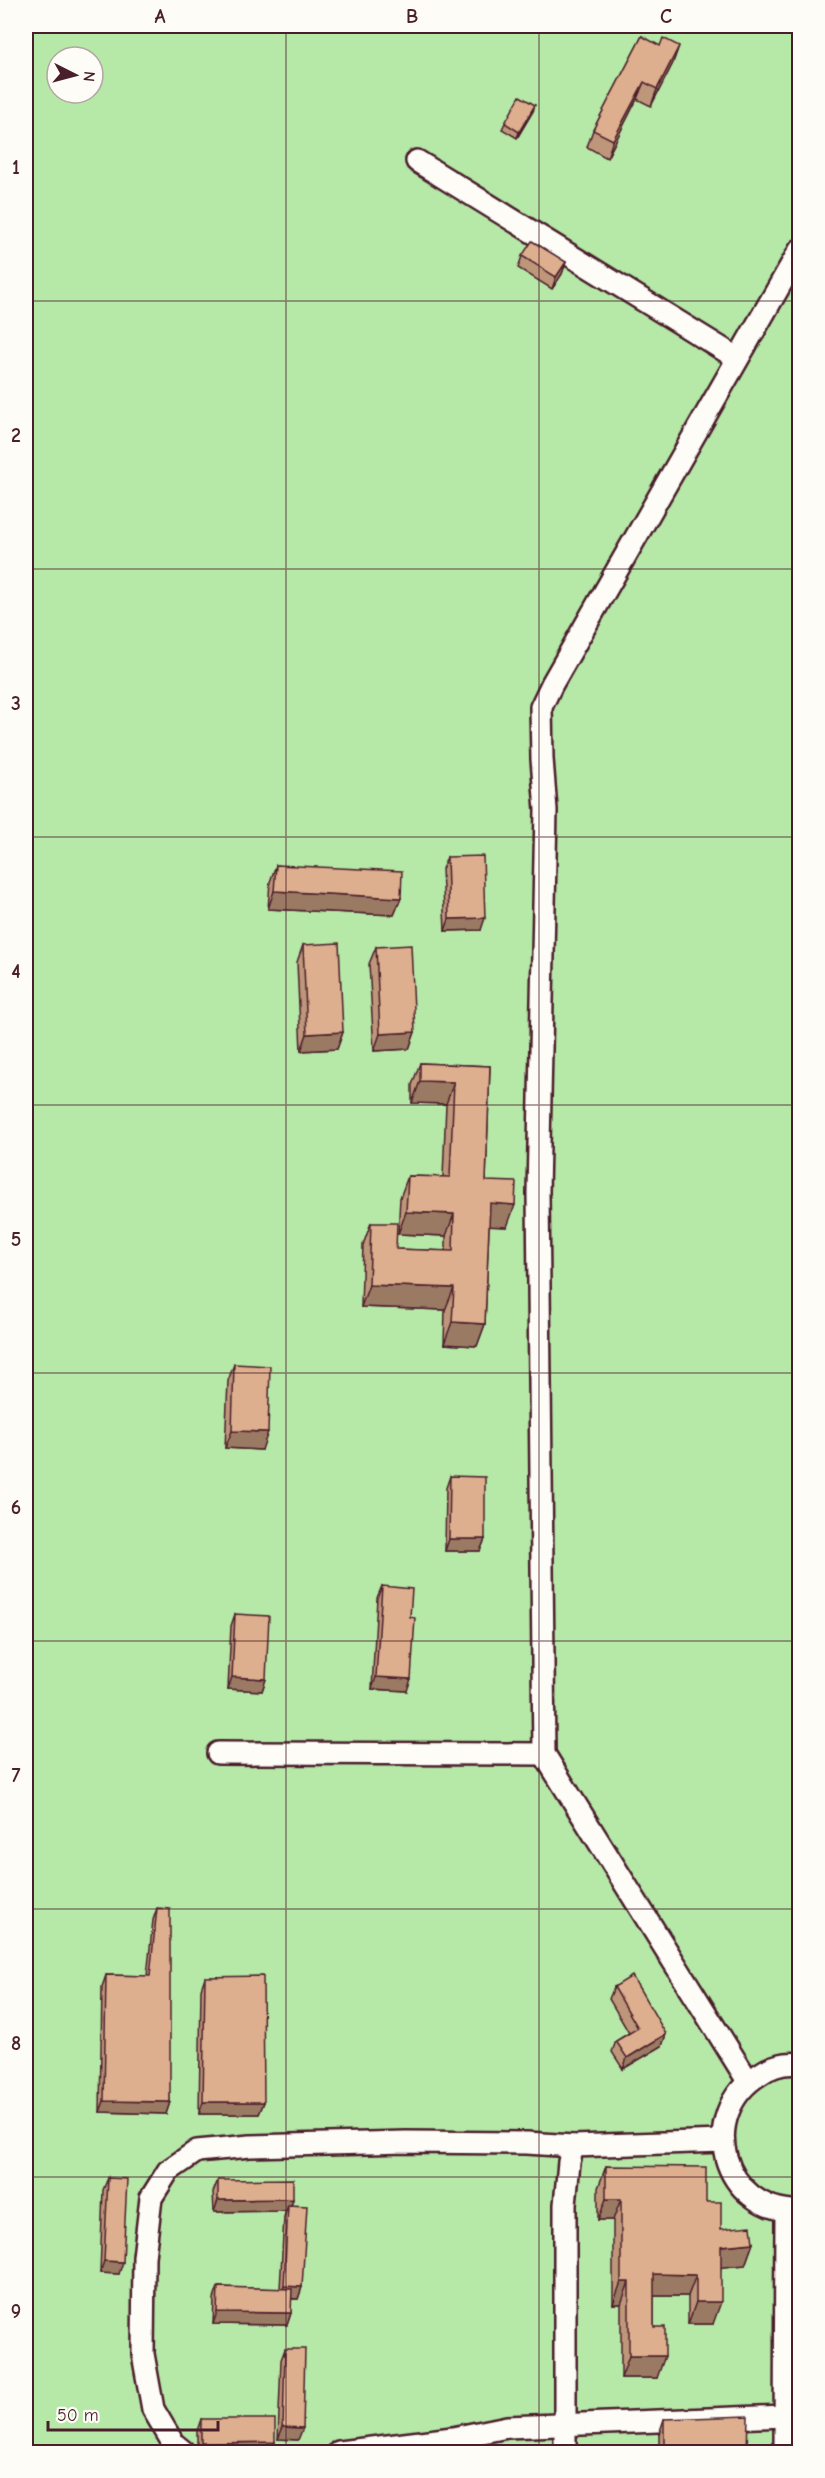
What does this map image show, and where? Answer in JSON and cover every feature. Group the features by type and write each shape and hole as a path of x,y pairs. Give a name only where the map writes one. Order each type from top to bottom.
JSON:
{"street":[{"path":"417,160 737,358"},
{"path":"748,2081 544,1754 538,1193 546,810 541,707 800,250"},
{"path":"218,1754 544,1754"},
{"path":"785,2452 784,2416 793,2211 763,2204 744,2190 730,2170 723,2140 724,2122 732,2100 748,2081 768,2068 791,2063 800,2064"},
{"path":"183,2452 173,2443 153,2409 143,2354 144,2257 151,2198 168,2171 197,2151 250,2146 406,2142 573,2146 723,2140"},
{"path":"565,2452 565,2205 569,2162 573,2146"},
{"path":"339,2452 453,2438 507,2427 784,2416"}],"green space":[{"path":"26,26 799,26 799,2452 26,2452"}],"building":[{"path":"642,36 660,46 663,38 679,46 657,89 644,82 613,140 593,130"},
{"path":"520,96 535,105 519,132 505,123"},
{"path":"532,241 566,262 556,277 522,256"},
{"path":"483,856 485,918 449,919 447,857"},
{"path":"276,865 402,871 401,898 274,891"},
{"path":"339,943 343,1032 307,1034 303,945"},
{"path":"411,945 415,1032 380,1034 376,947"},
{"path":"420,1063 490,1066 486,1181 516,1182 515,1205 490,1203 485,1324 452,1322 454,1288 369,1285 371,1223 397,1223 396,1249 453,1251 454,1214 406,1212 408,1176 450,1177 454,1082 420,1081"},
{"path":"234,1364 270,1366 268,1432 232,1431"},
{"path":"450,1476 485,1477 485,1539 449,1539"},
{"path":"382,1586 412,1589 410,1617 415,1618 411,1679 376,1677"},
{"path":"235,1614 269,1616 266,1679 232,1677"},
{"path":"157,1908 170,1909 170,2102 104,2101 106,1975 150,1976"},
{"path":"263,1976 264,2102 203,2102 205,1977"},
{"path":"632,1976 666,2034 627,2058 616,2041 638,2028 614,1987"},
{"path":"606,2166 706,2167 706,2202 721,2202 721,2229 751,2226 753,2243 721,2246 721,2302 696,2302 696,2275 654,2274 654,2327 665,2327 665,2356 629,2356 629,2282 621,2282 621,2199 606,2199"},
{"path":"108,2178 127,2179 123,2262 104,2261"},
{"path":"293,2179 293,2199 218,2200 218,2180"},
{"path":"288,2205 307,2206 302,2287 284,2286"},
{"path":"218,2287 292,2289 291,2313 217,2312"},
{"path":"285,2349 305,2349 303,2428 283,2427"},
{"path":"748,2416 747,2452 662,2452 664,2450 664,2419"},
{"path":"201,2419 275,2419 275,2442 201,2443"}]}
